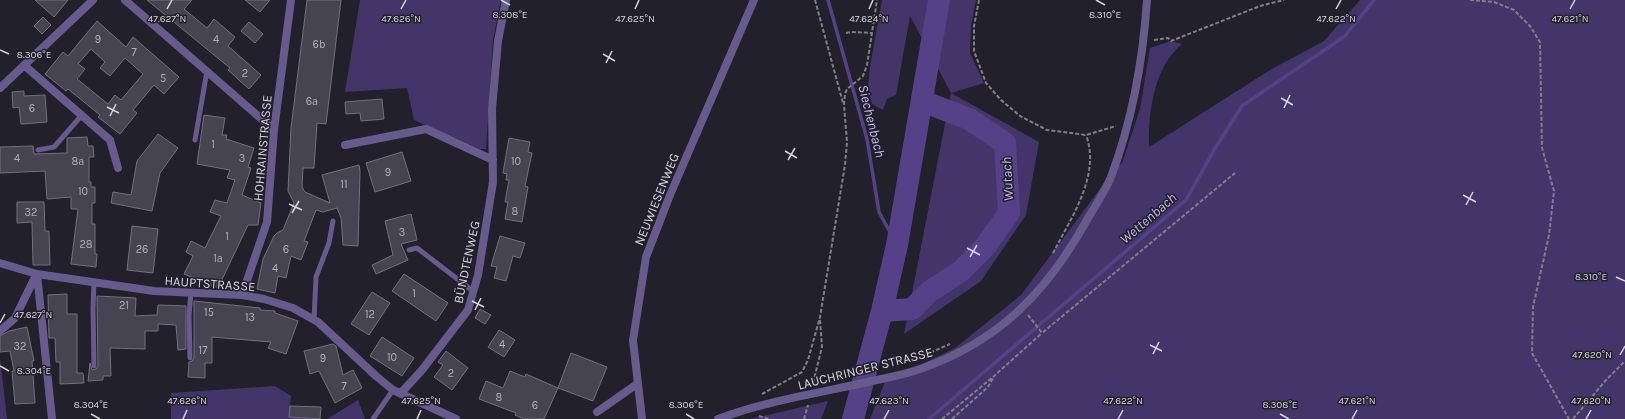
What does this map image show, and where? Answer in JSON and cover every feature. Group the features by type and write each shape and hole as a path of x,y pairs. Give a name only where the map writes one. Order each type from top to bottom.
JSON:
{"street":[{"path":"0,88 25,66 93,0"},
{"path":"126,0 274,130"},
{"name":"HOHRAINSTRASSE","path":"242,295 267,222 274,130 291,0"},
{"name":"BÜNDTENWEG","path":"397,392 422,370 468,310 473,291 493,182 492,109 498,41 506,0"},
{"name":"NEUWIESENWEG","path":"642,419 633,340 646,257 673,188 754,0"},
{"name":"LAUCHRINGER STRASSE","path":"718,419 779,401 918,370 967,350 997,331 1023,307 1059,267 1078,238 1110,178 1128,122 1144,42 1147,0"},
{"path":"25,66 110,140 118,168"},
{"path":"345,145 426,129 493,160"},
{"name":"HAUPTSTRASSE","path":"0,263 37,274 154,291 242,295 264,298 293,308 314,320 397,392 456,419"},
{"path":"0,331 15,318 37,274"},
{"path":"37,274 52,419"},
{"path":"597,412 638,384"}],"lane":[{"path":"195,140 207,72"},
{"path":"38,150 54,147 82,115"},
{"path":"314,320 316,277 328,243 333,220"},
{"path":"409,250 417,248 473,291"},
{"path":"94,282 94,366"},
{"path":"190,358 189,315 191,292"},
{"path":"374,419 397,392"}],"path":[{"path":"757,398 768,390 802,372 808,360 820,317 845,165 846,142 844,105 815,0"},
{"path":"844,105 847,89 863,76 867,65 877,0"},
{"path":"979,0 974,26 974,51 986,82 1001,100 1020,116 1047,130 1086,135 1128,122"},
{"path":"1144,42 1168,38 1171,41 1260,6 1284,0"},
{"path":"1470,0 1494,2 1514,10 1530,26 1540,42 1542,148 1554,191 1549,235 1533,307 1532,353 1569,419"},
{"path":"846,33 872,33"},
{"path":"1051,257 1088,181 1091,149 1086,135"},
{"path":"942,419 993,377 1042,333 1235,173"},
{"path":"1023,307 1042,333"},
{"path":"813,385 822,347 820,317"},
{"path":"918,370 921,357 932,350 957,342"},
{"path":"1573,419 1606,380 1625,361"},
{"path":"952,419 988,387 993,377"},
{"path":"804,419 809,400"}],"shaded area":[{"path":"360,0 501,0 493,40 486,149 480,149 414,120 407,88 345,92"},
{"path":"882,0 976,0 971,26 970,53 984,83 951,93 910,16 896,95 887,99 883,110 872,104 868,87 870,67"},
{"path":"1360,0 1625,0 1625,419 870,419 885,382 955,348 1021,295 1117,166 1122,163 1140,109 1150,48 1171,41 1182,44 1165,65 1159,77 1150,119 1149,147 1270,70 1324,41"},
{"path":"951,93 1039,142 1026,215 981,281 904,334"},
{"path":"0,357 7,419 0,419"},
{"path":"275,386 291,396 289,417 321,419 171,419 171,393"},
{"path":"358,400 365,419 327,419"},
{"path":"828,401 821,419 750,419"}],"building":[{"path":"35,0 68,0 54,17"},
{"path":"147,0 192,0 184,9 207,28 214,19 235,37 228,46 261,75 249,89 228,70 230,68"},
{"path":"245,0 270,0 260,12"},
{"path":"307,0 341,0 326,124 317,123 314,168 303,168 302,187 305,192 330,203 322,175 359,165 358,246 343,245 341,218 337,208 323,212 316,210 304,241 308,242 301,260 291,256 286,278 278,276 275,293 257,289 263,259 274,236 283,230 294,203 288,191 291,128"},
{"path":"43,17 51,25 42,34 34,26"},
{"path":"97,21 126,47 133,37 179,77 164,94 154,85 133,110 137,113 120,134 98,117 100,115 68,89 66,91 45,74 63,52 68,56","holes":["91,49 105,62 100,68 110,76 125,58 143,74 121,100 115,95 108,104 77,79 85,69 78,64"]},
{"path":"249,22 263,34 255,43 241,31"},
{"path":"24,91 24,96 45,95 47,122 21,124 19,107 13,108 12,92"},
{"path":"382,99 384,119 361,121 360,113 346,114 345,102"},
{"path":"204,115 225,118 222,135 227,135 226,139 254,148 248,167 251,168 242,195 261,203 258,225 248,225 218,288 184,274 193,256 186,252 191,241 205,248 221,216 210,212 215,200 227,203 235,180 227,178 230,170 197,164"},
{"path":"158,134 178,148 160,173 152,211 111,203 113,192 131,195 137,161"},
{"path":"87,137 88,146 93,146 94,157 89,157 89,182 91,182 91,187 95,187 95,203 92,203 92,224 95,224 95,254 97,254 96,267 71,264 78,209 71,209 71,197 47,199 45,171 0,173 0,147 33,146 34,154 67,153 67,138"},
{"path":"509,138 530,142 528,152 532,153 525,186 528,187 522,222 505,219 508,202 505,202 509,180 506,180 507,174 503,173"},
{"path":"402,152 411,181 375,192 366,163"},
{"path":"17,202 44,202 45,231 49,231 50,265 33,265 32,222 17,223"},
{"path":"411,214 417,240 401,244 408,260 376,274 372,265 393,255 385,221"},
{"path":"132,226 158,229 153,273 127,270"},
{"path":"500,236 525,243 520,258 513,256 506,281 494,278 497,267 491,266"},
{"path":"404,274 448,303 436,321 392,291"},
{"path":"372,292 390,303 369,335 351,324"},
{"path":"67,294 67,314 77,314 77,373 83,373 84,383 60,384 60,362 56,362 55,338 49,338 48,295"},
{"path":"97,296 136,298 135,316 157,315 158,305 186,306 186,349 178,350 176,325 158,324 158,331 145,331 145,349 110,348 111,376 103,376 103,380 88,381 90,363 92,370 96,369 98,366"},
{"path":"194,301 260,308 260,310 275,311 275,313 298,321 286,354 268,348 271,342 212,337 212,363 205,363 205,378 188,377 189,362 194,358"},
{"path":"480,309 491,315 485,324 475,318"},
{"path":"27,327 34,361 32,361 35,403 15,404 12,371 14,371 10,351 0,352 0,336 9,331"},
{"path":"499,330 515,340 504,357 488,347"},
{"path":"382,337 414,358 402,376 370,356"},
{"path":"333,344 336,346 343,375 353,370 362,388 335,403 319,371 310,374 304,351"},
{"path":"446,351 468,368 452,390 434,377 443,365 438,362"},
{"path":"571,353 607,367 593,401 558,388"},
{"path":"510,371 525,377 526,374 558,388 544,419 524,419 515,415 516,413 479,399 486,381 503,388"},
{"path":"290,406 321,407 320,419 289,417"}],"waterway":[{"name":"Siechenbach","path":"828,0 867,139 879,212 897,245"},
{"name":"Wutach","path":"853,419 882,311 897,245 939,0"},
{"name":"Wettenbach","path":"929,419 1186,200 1214,150 1242,106 1345,36 1374,0"},
{"name":"Wutach","path":"882,311 912,309 929,292 961,271 984,248 1009,213 1005,143 969,119 922,101"}]}
